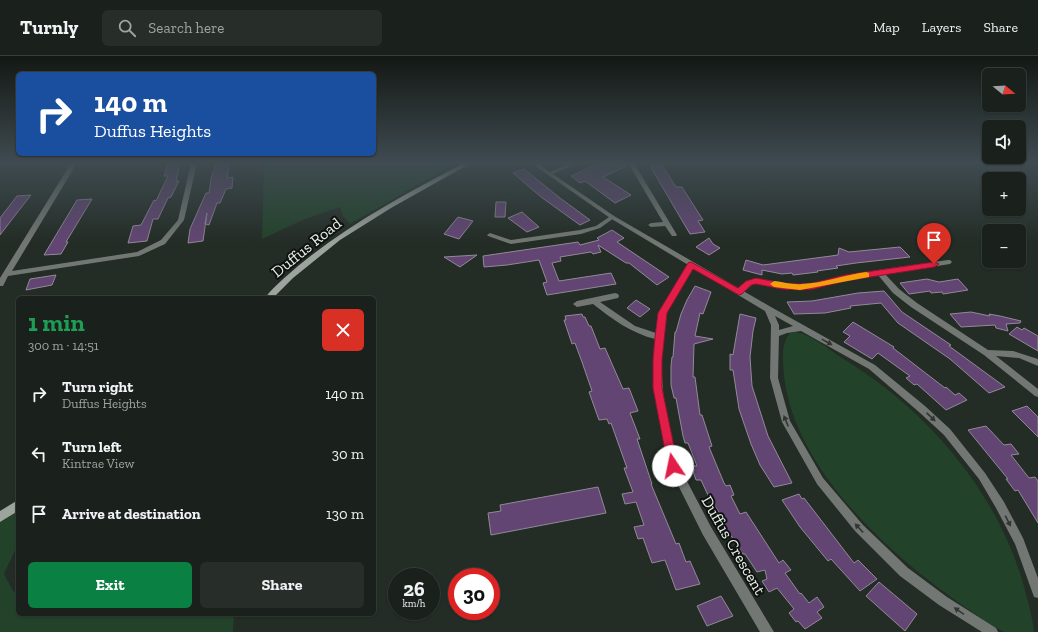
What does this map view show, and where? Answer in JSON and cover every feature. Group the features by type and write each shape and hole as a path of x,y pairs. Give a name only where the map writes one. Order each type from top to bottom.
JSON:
{"main road":[{"name":"Duffus Road","path":"271,296 293,273 356,225 419,190"},
{"path":"0,517 16,506"}],"street":[{"path":"0,284 58,190"},
{"path":"6,274 139,254 163,242 181,220 188,190"},
{"path":"574,190 612,217 691,265 872,367 922,409 947,432 982,476 1000,504 1019,542 1038,593"},
{"path":"647,190 674,235"},
{"path":"490,235 511,242 581,232 598,226 612,217"},
{"path":"651,225 667,224"},
{"path":"739,292 748,283 756,281 782,286 813,286 845,278 948,262"},
{"name":"Duffus Crescent","path":"691,265 662,313 659,337 657,360 658,388 673,466 707,531 764,628 768,632"},
{"path":"880,273 896,291 914,305 987,353 1038,394"},
{"path":"578,304 615,296"},
{"path":"594,301 628,327 646,335 659,337"},
{"path":"768,309 775,325 774,378 786,422 820,481 859,528 904,572 943,601 992,632"},
{"path":"775,334 786,330 803,328"},
{"path":"987,353 1006,352 1027,357 1038,364"}],"green space":[{"path":"263,190 409,190 350,224 343,216 340,207 305,219 262,239"},
{"path":"790,333 801,333 819,342 874,379 904,403 931,429 957,458 999,523 1014,558 1026,594 1034,632 1006,632 985,621 907,563 878,537 851,508 827,477 807,445 792,411 784,376 783,348"},
{"path":"16,506 16,548 4,574 13,591 16,592 16,616 234,616 233,632 0,632 0,517"}],"building":[{"path":"161,190 175,190 171,197 168,198 158,219 153,219 147,241 128,243 133,226 141,225 154,200 156,201"},
{"path":"209,190 226,190 220,203 217,203 209,225 205,224 203,241 188,243 190,229 206,193 209,193"},
{"path":"533,190 550,190 590,220 580,225"},
{"path":"597,190 623,190 631,195 615,203"},
{"path":"664,190 684,190 703,220 698,221 705,232 690,234"},
{"path":"31,195 0,235 0,218 17,196"},
{"path":"92,199 66,242 68,242 61,254 44,255 77,200"},
{"path":"496,202 506,202 505,217 495,217"},
{"path":"522,212 539,227 527,232 508,218"},
{"path":"458,217 473,221 459,239 444,234"},
{"path":"612,230 624,238 617,242 669,277 657,285 629,263 626,263 598,245 601,252 593,254 591,252 560,257 561,261 552,263 559,281 611,273 616,284 547,295 543,283 547,282 539,260 484,267 483,256 578,242 580,245 599,240 597,238"},
{"path":"709,238 713,244 720,248 709,255 696,247"},
{"path":"900,247 910,257 836,266 838,268 793,275 792,273 782,274 762,270 762,275 743,270 746,260 763,265 838,255 839,248 849,252"},
{"path":"477,255 460,267 444,257"},
{"path":"56,275 52,285 26,290 30,279"},
{"path":"927,279 939,282 958,279 968,290 943,294 942,292 931,293 930,291 909,294 900,283"},
{"path":"695,286 711,292 703,314 700,313 695,336 713,339 694,344 693,377 695,377 700,415 702,415 712,446 709,447 724,483 726,486 730,485 734,495 731,496 740,514 746,512 779,563 783,560 791,570 785,573 800,594 801,593 809,603 817,597 824,607 817,612 822,618 805,629 798,621 796,622 789,613 794,609 777,588 769,592 762,581 767,579 765,570 757,572 745,554 743,554 724,525 726,524 715,506 713,506 701,480 696,480 693,471 693,466 697,466 688,443 685,443 683,436 676,398 674,398 671,385 671,366 675,332 687,300"},
{"path":"884,291 902,312 951,345 949,346 1005,387 989,393 950,359 898,323 881,303 850,306 851,308 825,313 794,314 787,302 812,301 858,293"},
{"path":"636,300 650,309 640,317 627,308"},
{"path":"971,312 990,316 989,314 1021,321 1020,323 1006,324 1008,331 996,328 995,325 961,327 950,314"},
{"path":"582,314 589,326 591,326 600,349 605,348 623,389 629,388 638,411 630,413 640,439 637,439 651,484 676,544 679,543 686,562 690,561 700,584 676,590 665,560 652,563 643,538 638,539 634,527 644,525 636,502 625,504 622,494 633,492 624,468 627,468 611,423 609,424 607,419 599,420 589,392 592,391 582,362 575,343 572,344 564,320 566,320 565,316"},
{"path":"740,314 756,318 750,357 752,386 768,436 792,483 774,487 760,465 739,409 733,370 730,370 730,354 733,355"},
{"path":"853,322 894,347 893,348 955,395 959,393 967,400 946,410 917,384 914,385 906,378 910,376 878,353 872,359 844,342 850,336 843,332"},
{"path":"1017,327 1022,330 1024,328 1038,336 1038,351 1009,334"},
{"path":"1027,406 1038,417 1038,437 1012,411"},
{"path":"986,426 1004,445 1011,444 1019,454 1011,455 1029,478 1035,477 1038,481 1038,523 1018,490 1015,491 1006,479 1008,479 968,430"},
{"path":"598,487 606,513 491,535 488,513 501,511 500,505"},
{"path":"799,494 802,499 804,498 854,563 858,560 877,579 860,591 831,559 828,561 800,527 782,500"},
{"path":"879,582 917,614 905,631 866,596"},
{"path":"721,596 733,616 707,626 697,606"}],"slow traffic":[{"path":"774,284 800,287 813,286 845,278 866,275"}],"route":[{"path":"673,466 658,388 657,360 659,337 662,313 691,265 739,292 748,283 756,281 782,286 813,286 845,278 934,264"}]}
